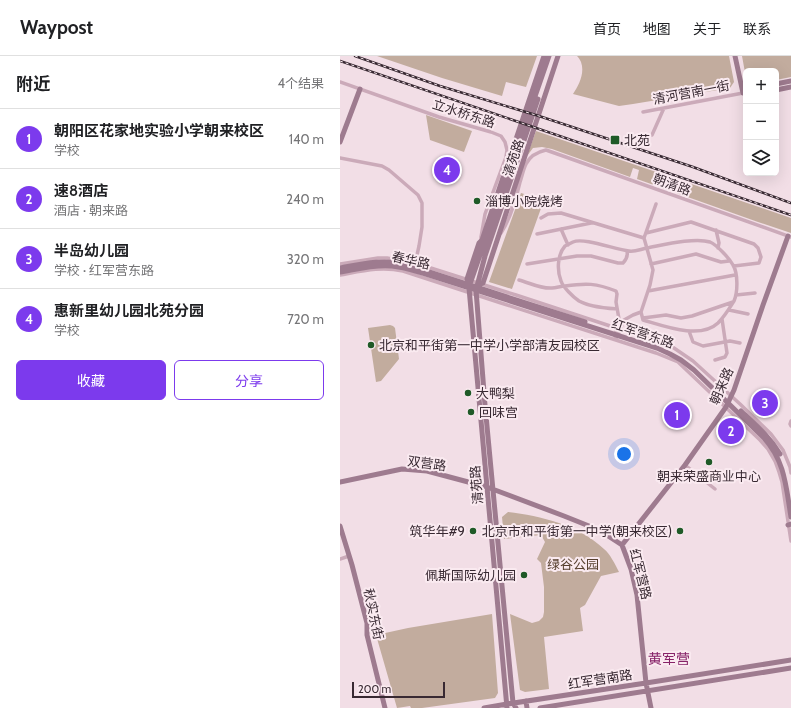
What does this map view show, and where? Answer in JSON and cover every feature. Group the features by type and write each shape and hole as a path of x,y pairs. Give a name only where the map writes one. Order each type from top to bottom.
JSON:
{"street":[{"name":"清苑路","path":"507,706 469,285 479,243 482,240 544,56"},
{"name":"清苑路","path":"469,285 549,56"},
{"name":"清苑路","path":"516,708 513,703 477,288 485,256 552,56"},
{"name":"清苑路","path":"477,288 497,240 558,56"},
{"path":"735,56 743,86"},
{"path":"779,83 791,81"},
{"name":"立水桥东路","path":"340,82 501,136 505,142 507,150 506,156 485,214 481,237 482,240"},
{"path":"779,89 791,87"},
{"path":"340,142 360,89"},
{"name":"清河营南一街","path":"643,112 743,93"},
{"path":"652,135 664,108"},
{"name":"朝清路","path":"497,240 505,227 526,164 537,152 546,150 790,236"},
{"path":"340,158 382,166 389,170 418,195 422,203 422,227 414,265 388,258 378,258 340,264"},
{"path":"617,309 600,308 579,301 566,290 561,281 558,269 559,257 565,246 575,241 586,242 630,252 646,248 683,241 710,242 718,248 734,266 737,285 736,295 729,310 718,324 706,330 690,332 643,320 641,312 650,285 653,270 646,248 644,238 656,204"},
{"path":"541,218 548,214 561,214 644,238"},
{"path":"646,233 691,222 754,244 758,248 761,257 759,263 734,266"},
{"path":"537,234 592,223"},
{"path":"561,229 568,245"},
{"path":"716,230 719,243 718,248"},
{"name":"朝来路","path":"622,545 685,465 729,402 790,236"},
{"path":"482,240 482,250"},
{"path":"485,256 497,240"},
{"path":"527,264 577,256 591,256 623,263 627,259 627,251"},
{"path":"651,264 696,254 721,262 729,261"},
{"name":"春华路","path":"340,268 381,261 397,262 414,265 469,285"},
{"name":"春华路","path":"340,273 376,266 392,266 469,285"},
{"path":"648,291 735,275"},
{"path":"519,280 542,287 552,288 589,283 603,286 616,292 619,318 617,333"},
{"path":"469,285 617,333 678,362 765,428 779,445 791,473"},
{"name":"红军营东路","path":"469,285 658,345 684,358 696,368 764,438 775,453 784,474 791,517"},
{"path":"736,295 755,293"},
{"path":"643,318 666,315 680,318 692,316 733,302"},
{"path":"729,310 748,314"},
{"path":"617,333 624,320 641,312"},
{"path":"618,315 628,318"},
{"path":"715,360 725,357 727,353 722,319"},
{"path":"690,332 693,342 703,346 730,341 740,343"},
{"path":"729,402 768,449 775,461 782,482 790,524 791,541"},
{"name":"红军营东路","path":"729,402 767,435 774,445 784,463 791,496"},
{"path":"791,421 791,426"},
{"path":"685,465 715,489"},
{"name":"双营路","path":"340,482 402,470 428,471 487,487"},
{"name":"红军营路","path":"487,487 591,526 622,545 631,569 637,595 646,683 651,708"},
{"name":"秋实东街","path":"340,526 367,623 367,636 385,708"},
{"path":"340,559 349,556"},
{"name":"红军营南路","path":"484,708 507,706 513,703 791,660"},
{"name":"红军营南路","path":"540,708 791,668"},
{"path":"663,681 664,688"},
{"path":"633,685 636,689 634,693"},
{"path":"526,701 527,708"}],"green space":[{"path":"377,56 537,56 526,87 506,82 502,96"},
{"path":"577,56 729,56 734,82 730,88 619,106 573,94 582,75 581,62"},
{"path":"742,56 791,56 791,77 779,79 779,68 744,68"},
{"path":"426,115 472,131 464,152 430,140"},
{"path":"536,131 791,218 791,233 637,179 639,170 633,168 630,177 552,149 542,147 533,148 527,156"},
{"path":"521,193 544,200 512,289 489,282"},
{"path":"390,325 395,328 399,359 381,381 376,382 368,328"},
{"name":"绿谷公园","path":"508,512 546,519 583,534 606,551 619,572 601,576 585,605 580,608 583,631 544,637 549,689 525,692 520,690 510,614 532,623 539,621 543,617 544,587 541,563 537,559 545,542 541,535 504,539 502,517"},
{"path":"492,614 498,693 495,698 422,708 411,708 410,706 397,708 376,635"}],"railway":[{"path":"355,56 440,86 539,116 693,167 791,203"},
{"path":"340,61 791,215"}],"place":[{"name":"北苑","path":"615,140"},
{"name":"惠新里幼儿园北苑分园","path":"447,170"},
{"name":"淄博小院烧烤","path":"477,201"},
{"name":"北京和平街第一中学小学部清友园校区","path":"371,345"},
{"name":"大鸭梨","path":"468,393"},
{"name":"半岛幼儿园","path":"765,403"},
{"name":"回味宫","path":"471,412"},
{"name":"朝阳区花家地实验小学朝来校区","path":"677,415"},
{"name":"速8酒店","path":"731,431"},
{"name":"朝来荣盛商业中心","path":"709,462"},
{"name":"筑华年#9","path":"473,531"},
{"name":"北京市和平街第一中学(朝来校区)","path":"680,531"},
{"name":"佩斯国际幼儿园","path":"524,575"}],"district":[{"name":"黄军营","path":"669,659"}]}
